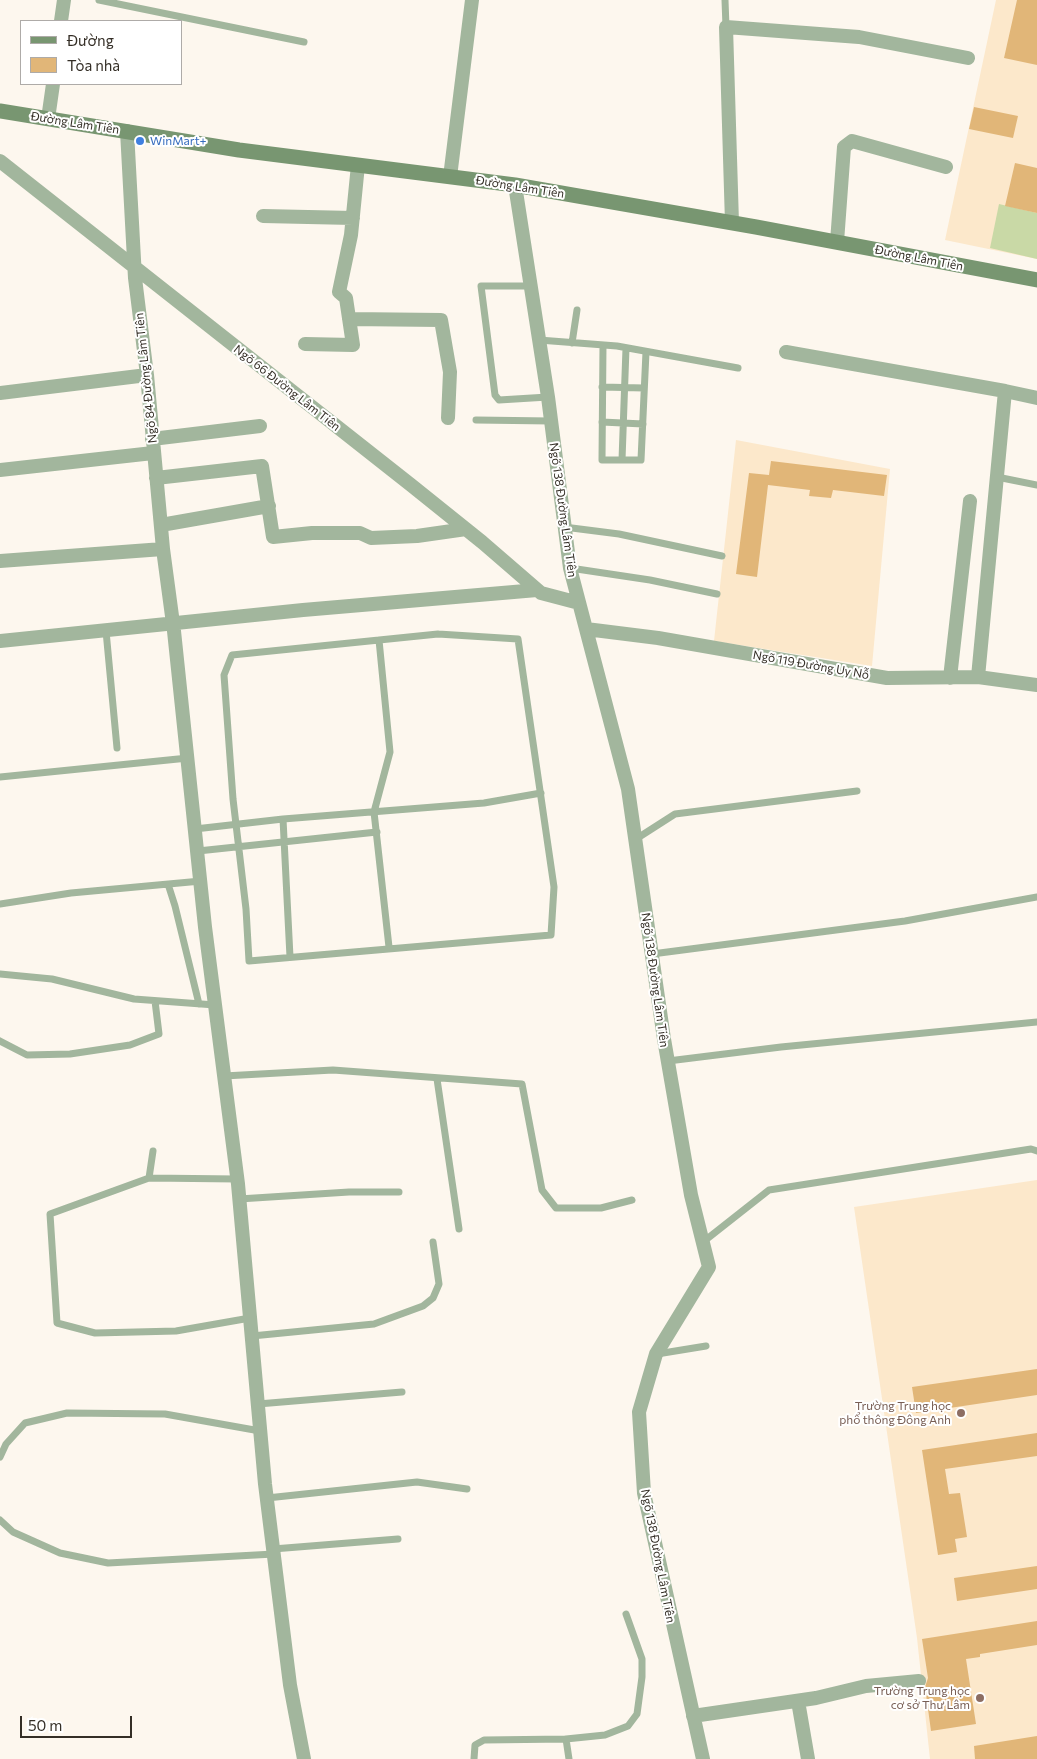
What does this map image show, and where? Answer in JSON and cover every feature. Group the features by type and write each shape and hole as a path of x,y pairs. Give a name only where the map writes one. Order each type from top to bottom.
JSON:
{"street":[{"path":"61,20 64,0"},
{"path":"450,177 472,0"},
{"path":"732,223 726,27 851,36 968,58"},
{"path":"48,118 53,85"},
{"name":"Đường Lâm Tiên","path":"0,111 238,150 515,186 732,223 1037,280"},
{"name":"Ngõ 84 Đường Lâm Tiên","path":"127,132 134,266 147,376 163,549 215,1005 237,1178 267,1498 290,1685 304,1759"},
{"path":"837,242 844,147 852,142 946,167"},
{"name":"Ngõ 66 Đường Lâm Tiên","path":"0,161 466,529 537,590 541,593 579,603"},
{"path":"305,344 353,345 346,298 339,292 353,218 358,165"},
{"name":"Ngõ 138 Đường Lâm Tiên","path":"515,186 548,397 570,568 628,789 668,1061 691,1195 709,1267 656,1354 639,1412 644,1493 703,1759"},
{"path":"263,216 353,218"},
{"path":"349,319 440,320 450,372 448,418"},
{"path":"786,352 1037,398"},
{"path":"0,393 147,376"},
{"path":"978,677 1005,391"},
{"path":"0,470 153,446 260,426"},
{"path":"156,478 262,466 273,537 312,533 360,533 371,538 466,529"},
{"path":"950,678 970,501"},
{"path":"161,525 269,506"},
{"path":"0,562 163,549"},
{"path":"0,641 303,610 537,590"},
{"name":"Ngõ 119 Đường Uy Nỗ","path":"586,629 658,638 887,678 978,677 1037,685"},
{"path":"693,1716 798,1701 866,1686 919,1681"},
{"path":"798,1701 808,1759"}],"lane":[{"path":"99,0 304,42"},
{"path":"725,0 726,27"},
{"path":"531,286 482,286 495,395 499,400 548,397"},
{"path":"572,342 577,310"},
{"path":"539,340 626,348 738,368"},
{"path":"603,345 602,460 641,460 646,352"},
{"path":"622,460 626,348"},
{"path":"602,386 644,388"},
{"path":"476,420 551,421"},
{"path":"602,422 642,424"},
{"path":"997,477 1037,485"},
{"path":"564,527 619,534 722,556"},
{"path":"570,568 650,580 717,594"},
{"path":"106,631 117,748"},
{"path":"438,634 518,639 554,887 551,935 389,947 249,961 224,675 232,655 379,640 438,634"},
{"path":"379,640 390,752 374,812 389,947"},
{"path":"0,777 188,758"},
{"path":"635,840 675,814 857,791"},
{"path":"195,830 282,819 484,803 541,793"},
{"path":"282,819 285,840 290,957"},
{"path":"198,851 285,840 377,832"},
{"path":"0,904 71,893 201,881"},
{"path":"168,884 199,1004"},
{"path":"652,954 905,921 1037,897"},
{"path":"0,974 52,979 134,999 215,1005"},
{"path":"0,1041 27,1055 70,1054 130,1045 159,1034 155,1001"},
{"path":"668,1061 781,1047 1037,1022"},
{"path":"224,1076 333,1070 522,1084 542,1190 556,1208 601,1208 632,1200"},
{"path":"437,1079 459,1228"},
{"path":"703,1242 769,1190 1031,1149 1037,1151"},
{"path":"150,1178 153,1150"},
{"path":"237,1178 150,1178 50,1214 57,1323 95,1333 113,1333 176,1331 250,1318"},
{"path":"239,1199 349,1192 399,1192"},
{"path":"252,1336 374,1324 423,1306 433,1298 439,1284 434,1242"},
{"path":"656,1354 706,1346"},
{"path":"258,1404 402,1392"},
{"path":"0,1457 6,1444 25,1423 67,1413 165,1414 260,1431"},
{"path":"267,1498 417,1482 467,1489"},
{"path":"0,1520 13,1532 60,1553 108,1563 274,1551 398,1538"},
{"path":"474,1759 475,1745 484,1740 566,1739 605,1735 628,1726 636,1714 642,1677 642,1659 626,1614"},
{"path":"566,1739 569,1759"}],"shaded area":[{"path":"996,0 1037,0 1037,259 945,240"},
{"path":"736,440 890,469 872,666 714,641"},
{"name":"Trường Trung học phổ thông Đông Anh","path":"1037,1180 1037,1759 930,1759 917,1638 854,1207"}],"green space":[{"path":"999,204 1037,213 1037,259 990,248"}],"building":[{"path":"1017,0 1037,0 1037,65 1004,58"},
{"path":"974,107 1018,116 1013,138 969,129"},
{"path":"1015,163 1037,168 1037,213 1005,206"},
{"path":"771,461 887,475 884,496 833,490 831,498 809,496 810,490 768,485 757,577 736,574 749,473 769,475"},
{"path":"1037,1369 1037,1395 916,1413 912,1387"},
{"path":"1037,1433 1037,1456 945,1469 949,1494 960,1493 967,1537 955,1539 957,1552 938,1555 922,1450"},
{"path":"1037,1566 1037,1589 957,1601 954,1578"},
{"path":"1037,1621 1037,1645 980,1654 980,1657 966,1659 976,1724 931,1731 925,1687 928,1678 922,1639"},
{"path":"1037,1736 1037,1759 975,1759 974,1746"}],"place":[{"name":"WinMart+","path":"140,141"},
{"name":"Trường Trung học phổ thông Đông Anh","path":"961,1413"},
{"name":"Trường Trung học cơ sở Thư Lâm","path":"980,1698"}]}
